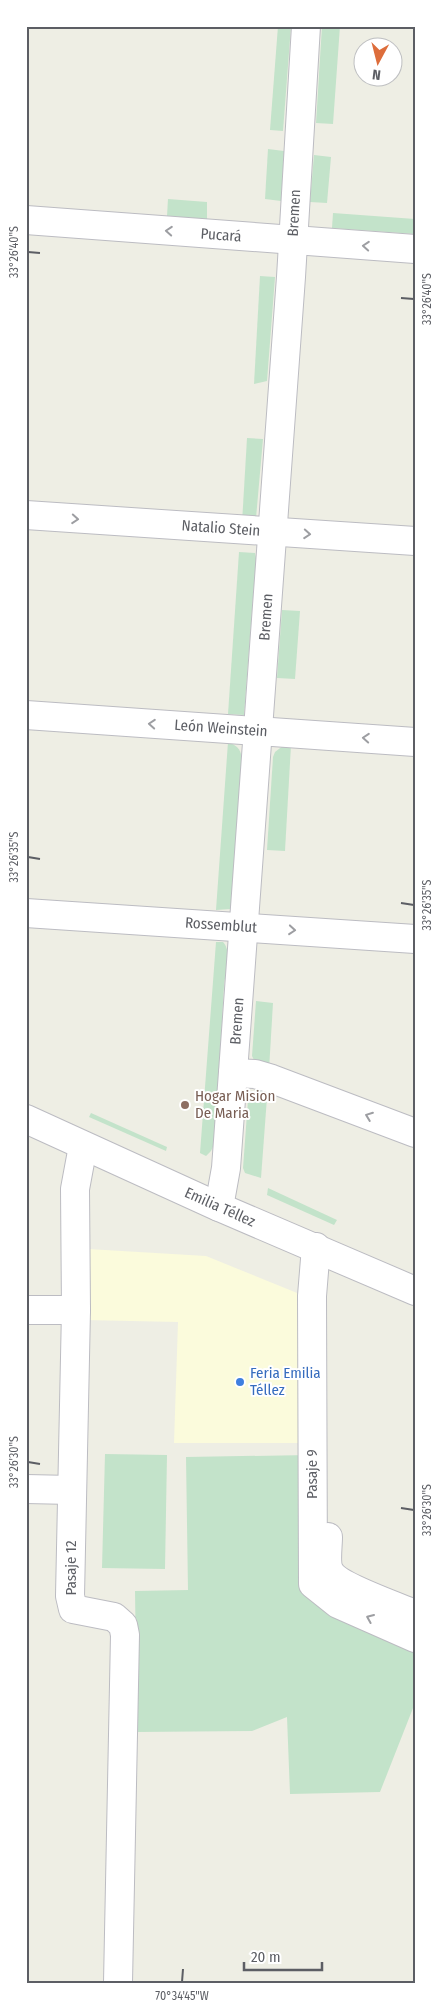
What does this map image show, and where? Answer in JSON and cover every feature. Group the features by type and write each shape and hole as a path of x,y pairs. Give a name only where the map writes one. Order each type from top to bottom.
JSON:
{"street":[{"name":"Bremen","path":"219,1207 226,1168 259,731 306,26"},
{"name":"Pucará","path":"26,220 415,249"},
{"name":"Natalio Stein","path":"26,515 415,541"},
{"name":"León Weinstein","path":"26,715 415,742"},
{"name":"Rossemblut","path":"26,913 415,940"},
{"path":"233,1073 255,1074 272,1079 415,1133"},
{"name":"Emilia Téllez","path":"26,1120 219,1207 415,1291"},
{"name":"Pasaje 12","path":"83,1146 76,1189 76,1310 70,1596 73,1609 114,1617 123,1625 125,1635 118,1983"},
{"path":"326,1252 330,1572 343,1583 415,1614"},
{"name":"Pasaje 9","path":"326,1252 312,1296 313,1584 338,1604 415,1638"},
{"path":"26,1310 76,1310"},
{"path":"26,1489 72,1490"}],"shaded area":[{"path":"278,26 291,26 283,131 270,130"},
{"path":"322,26 340,26 333,124 316,123"},
{"path":"268,149 284,151 281,201 265,199"},
{"path":"314,155 331,157 327,203 310,202"},
{"path":"168,199 207,202 207,219 167,216"},
{"path":"333,213 415,219 415,234 332,228"},
{"path":"260,276 275,277 267,381 254,384"},
{"path":"247,438 263,439 256,518 242,523"},
{"path":"239,552 255,553 256,558 244,715 228,714"},
{"path":"282,610 300,611 295,679 277,678"},
{"path":"228,742 238,748 242,758 231,909 216,910"},
{"path":"284,745 291,745 285,851 267,850 273,757 275,752"},
{"path":"216,942 223,942 226,947 228,963 224,986 215,1143 206,1156 200,1153"},
{"path":"256,1001 273,1003 269,1070 255,1062 252,1056"},
{"path":"268,1084 261,1178 245,1173 243,1168 248,1100 260,1086"},
{"path":"91,1113 167,1147 166,1151 89,1117"},
{"path":"268,1188 337,1220 334,1225 267,1195"},
{"name":"Feria Emilia Téllez","path":"88,1249 206,1256 307,1297 303,1443 174,1443 178,1322 84,1320"},
{"path":"105,1454 167,1455 165,1569 102,1568"},
{"path":"309,1455 311,1601 415,1643 415,1703 380,1792 290,1794 287,1717 252,1731 137,1732 135,1591 188,1590 186,1457"}],"place":[{"name":"Hogar Mision De Maria","path":"185,1105"},
{"name":"Feria Emilia Téllez","path":"240,1382"}]}
